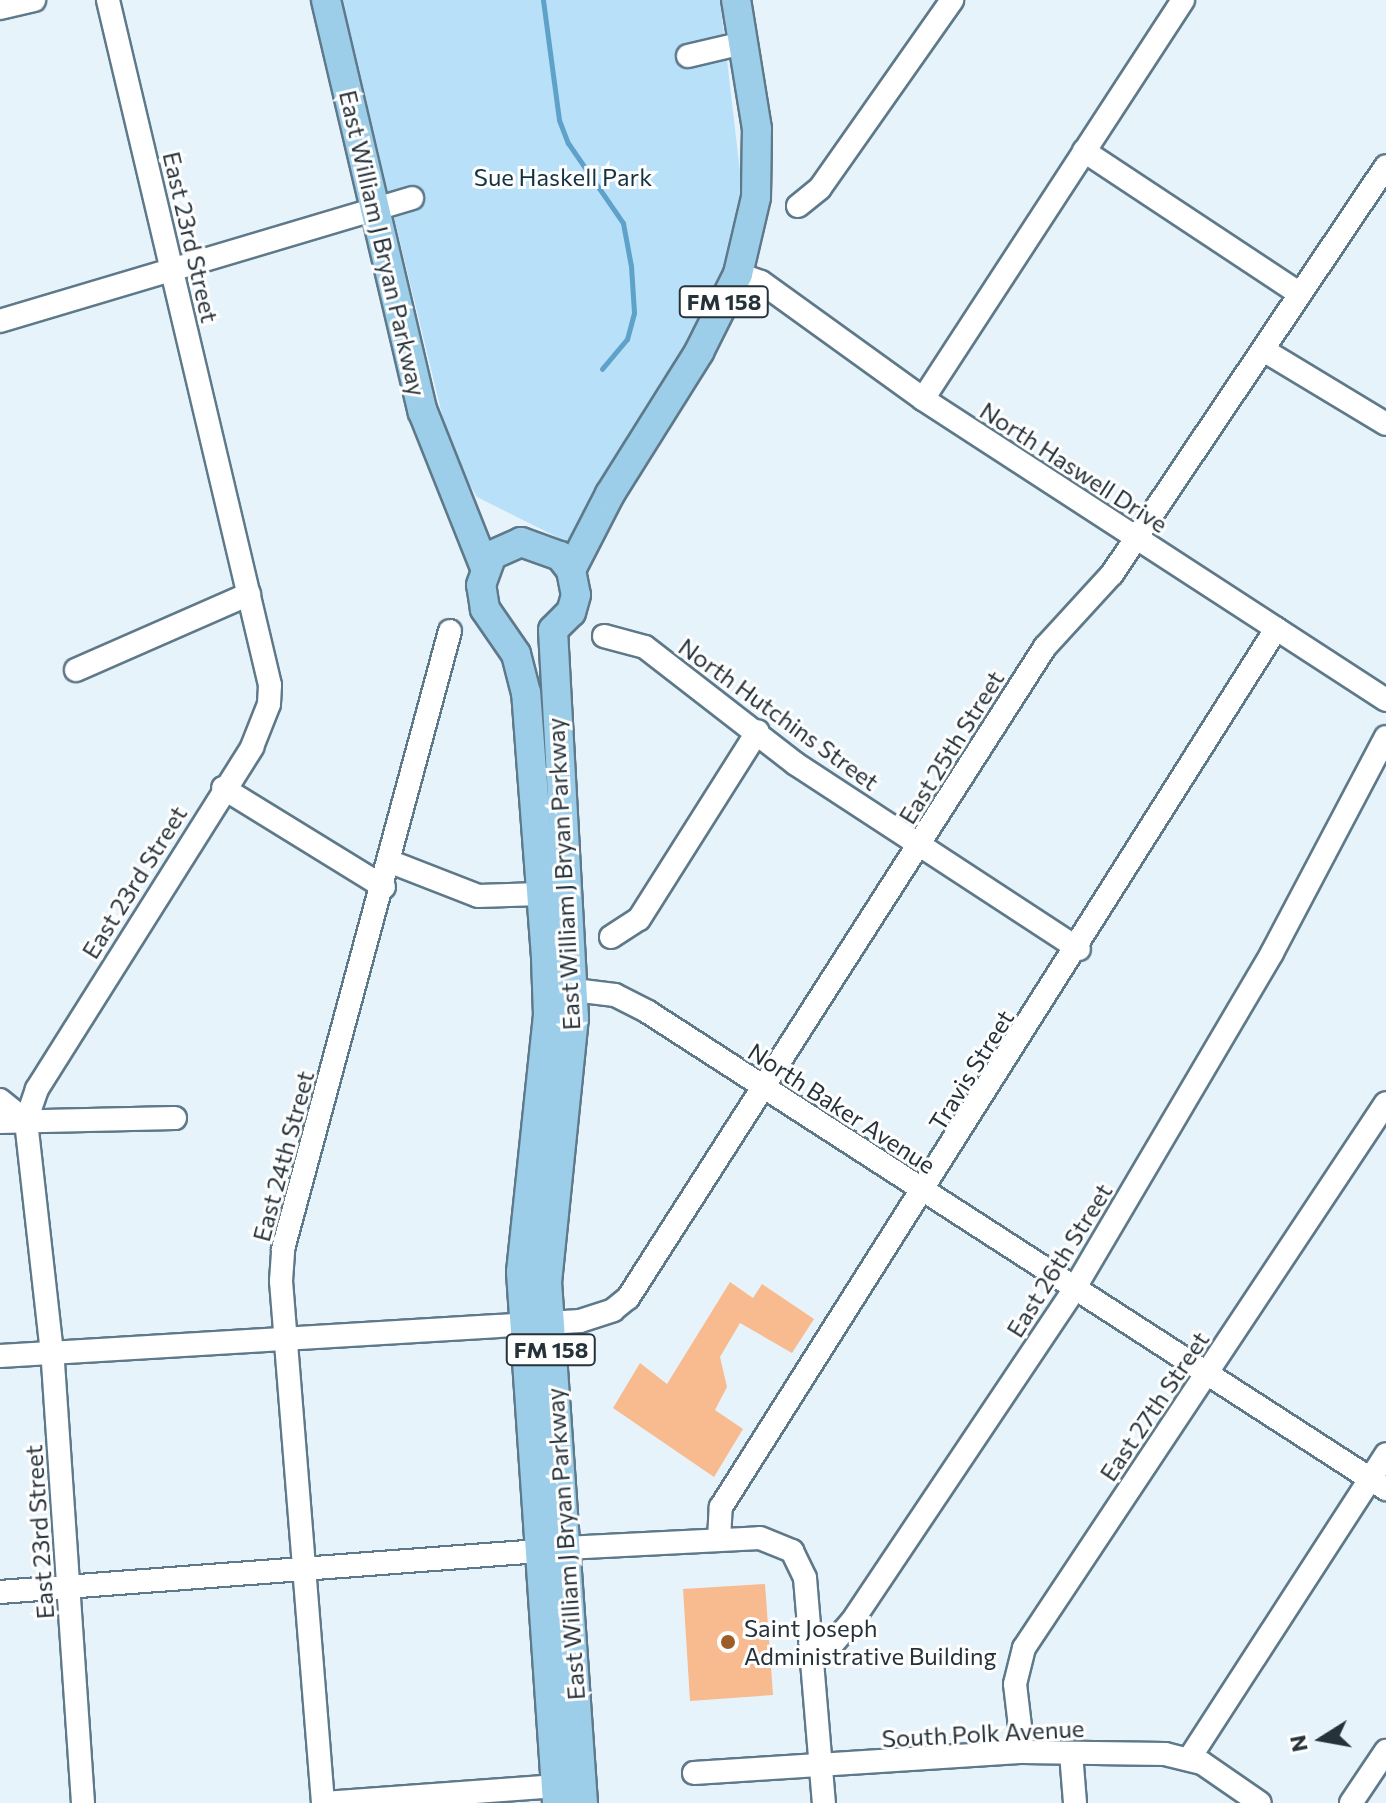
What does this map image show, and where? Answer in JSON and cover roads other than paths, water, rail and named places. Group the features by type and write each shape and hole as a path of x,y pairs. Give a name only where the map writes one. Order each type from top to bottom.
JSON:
{"main road":[{"name":"East William J Bryan Parkway","path":"326,0 423,412 485,568 483,603 516,654 526,693 548,1015 521,1245 536,1323 552,1550 583,1803"},
{"name":"FM 158","path":"553,630 574,603 571,570 738,274 756,197 757,162 736,0"},
{"path":"485,568 497,551 521,542 549,548 571,570"},
{"path":"503,630 523,636 553,630"},
{"name":"East William J Bryan Parkway","path":"536,1323 572,1047 574,990 553,630"},
{"name":"East William J Bryan Parkway","path":"552,1550 556,1795"}],"street":[{"path":"0,8 34,0"},
{"name":"East 23rd Street","path":"83,1803 52,1353 26,1121 37,1089 223,788 252,747 269,704 249,594 108,0"},
{"path":"923,399 1183,0"},
{"path":"798,206 820,188 949,2"},
{"path":"688,56 743,43"},
{"path":"1084,151 1300,294"},
{"name":"East 25th Street","path":"0,1356 536,1323 598,1316 628,1298 1045,647 1112,574 1386,167"},
{"path":"0,321 374,206 412,198"},
{"name":"North Haswell Drive","path":"738,274 761,282 923,399 1386,700"},
{"path":"1265,351 1386,424"},
{"path":"76,670 249,594"},
{"name":"Travis Street","path":"719,1540 721,1507 1079,949 1276,629"},
{"name":"East 24th Street","path":"324,1803 281,1281 283,1249 391,862 450,631"},
{"name":"North Hutchins Street","path":"604,636 645,647 758,731 796,764 1079,949"},
{"path":"611,937 639,919 758,731"},
{"name":"East 26th Street","path":"813,1655 828,1649 851,1623 1073,1291 1272,953 1386,737"},
{"path":"223,788 384,887"},
{"path":"391,862 478,896 540,894"},
{"name":"North Baker Avenue","path":"574,990 615,995 762,1087 1205,1376 1378,1484"},
{"path":"0,1100 26,1121"},
{"name":"East 27th Street","path":"1023,1752 1015,1684 1024,1648 1386,1103"},
{"path":"0,1122 175,1118"},
{"path":"1189,1759 1378,1484 1386,1454"},
{"path":"0,1592 552,1550 760,1538 792,1551 805,1578 824,1803"},
{"path":"1351,1803 1386,1751"},
{"name":"South Polk Avenue","path":"694,1773 822,1768 1023,1752 1189,1759 1260,1803"},
{"path":"1071,1753 1075,1803"},
{"path":"324,1803 556,1795"}],"waterway":[{"path":"543,0 559,120 568,143 623,223 631,266 634,313 627,339 602,369"}],"place":[{"name":"Saint Joseph Administrative Building","path":"728,1642"}],"park label":[{"name":"Sue Haskell Park","path":"563,177"}]}
